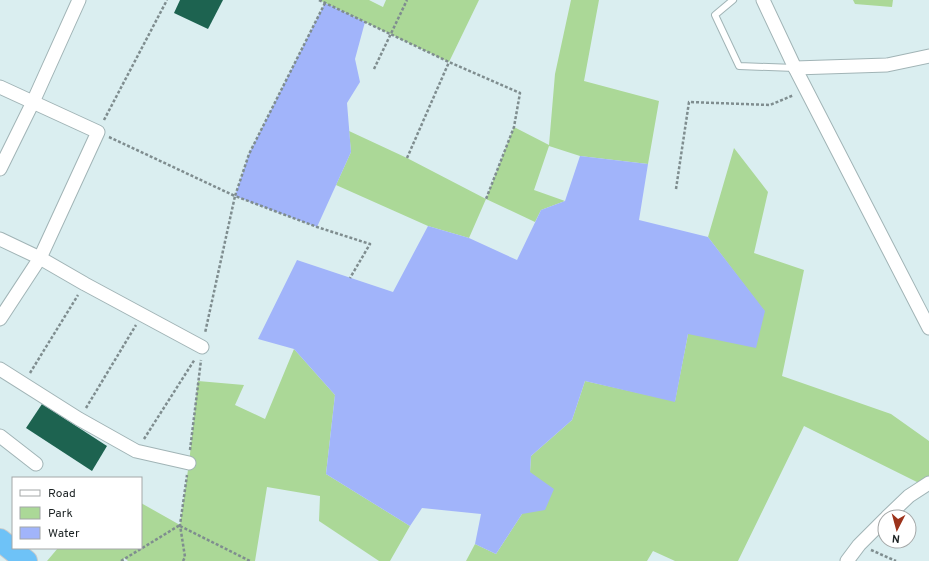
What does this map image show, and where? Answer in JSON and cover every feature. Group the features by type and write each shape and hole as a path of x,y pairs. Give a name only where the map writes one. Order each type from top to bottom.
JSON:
{"highway":[{"path":"0,540 26,561"}],"street":[{"path":"0,170 33,102 79,0"},
{"path":"763,0 806,91 929,328"},
{"path":"795,68 887,65 929,56"},
{"path":"0,87 98,132 40,258 0,319"},
{"path":"0,239 40,258 202,347"},
{"path":"0,369 79,419 136,451 189,463"},
{"path":"0,436 36,464"},
{"path":"895,509 908,496 929,483"},
{"path":"847,561 859,544 877,527"}],"lane":[{"path":"733,0 715,15 739,66 795,68"}],"path":[{"path":"167,0 98,132 235,196 370,244 350,278"},
{"path":"319,0 449,62 520,93 514,128 486,199"},
{"path":"374,69 407,0"},
{"path":"198,381 202,347 235,196 249,154 325,3"},
{"path":"407,158 449,62"},
{"path":"676,189 689,102 770,104 806,91"},
{"path":"23,383 85,284"},
{"path":"79,419 142,315"},
{"path":"136,451 202,347"},
{"path":"142,548 180,525"},
{"path":"180,525 185,557 183,561"},
{"path":"180,525 250,561"},
{"path":"859,544 896,561"},
{"path":"121,561 141,549"}],"green space":[{"path":"319,0 369,0 383,7 386,0 479,0 449,62"},
{"path":"571,0 599,0 584,81 659,101 648,164 580,156 549,146 534,190 565,201 541,210 535,222 486,199 514,127 549,145 555,74"},
{"path":"853,0 893,0 892,7 855,4"},
{"path":"349,131 407,158 486,199 469,238 428,226 336,185 351,152"},
{"path":"734,148 768,192 754,253 804,270 782,376 891,414 929,441 929,483 925,486 804,426 738,561 675,561 653,551 647,561 466,561 475,544 496,554 522,514 530,472 531,456 572,420 585,381 675,401 688,334 764,311 708,237"},
{"path":"294,349 335,395 326,474 410,526 390,561 379,561 319,521 320,496 267,487 255,561 128,561 125,558 121,561 47,561 57,549 142,549 142,504 180,525 189,463 198,381 244,385 235,405 265,419"}],"water":[{"path":"325,3 365,22 355,59 360,82 347,103 351,152 317,227 235,196 249,154"},
{"path":"580,156 648,164 639,220 708,237 765,311 756,348 688,334 675,402 585,381 572,420 531,456 530,472 554,489 545,510 522,514 496,554 475,544 481,514 422,508 410,526 326,474 335,395 294,349 258,339 297,260 393,292 428,226 469,238 517,260 541,210 565,201"}],"building":[{"path":"180,0 223,0 208,29 174,13"},
{"path":"42,404 107,446 92,471 26,428"}]}
